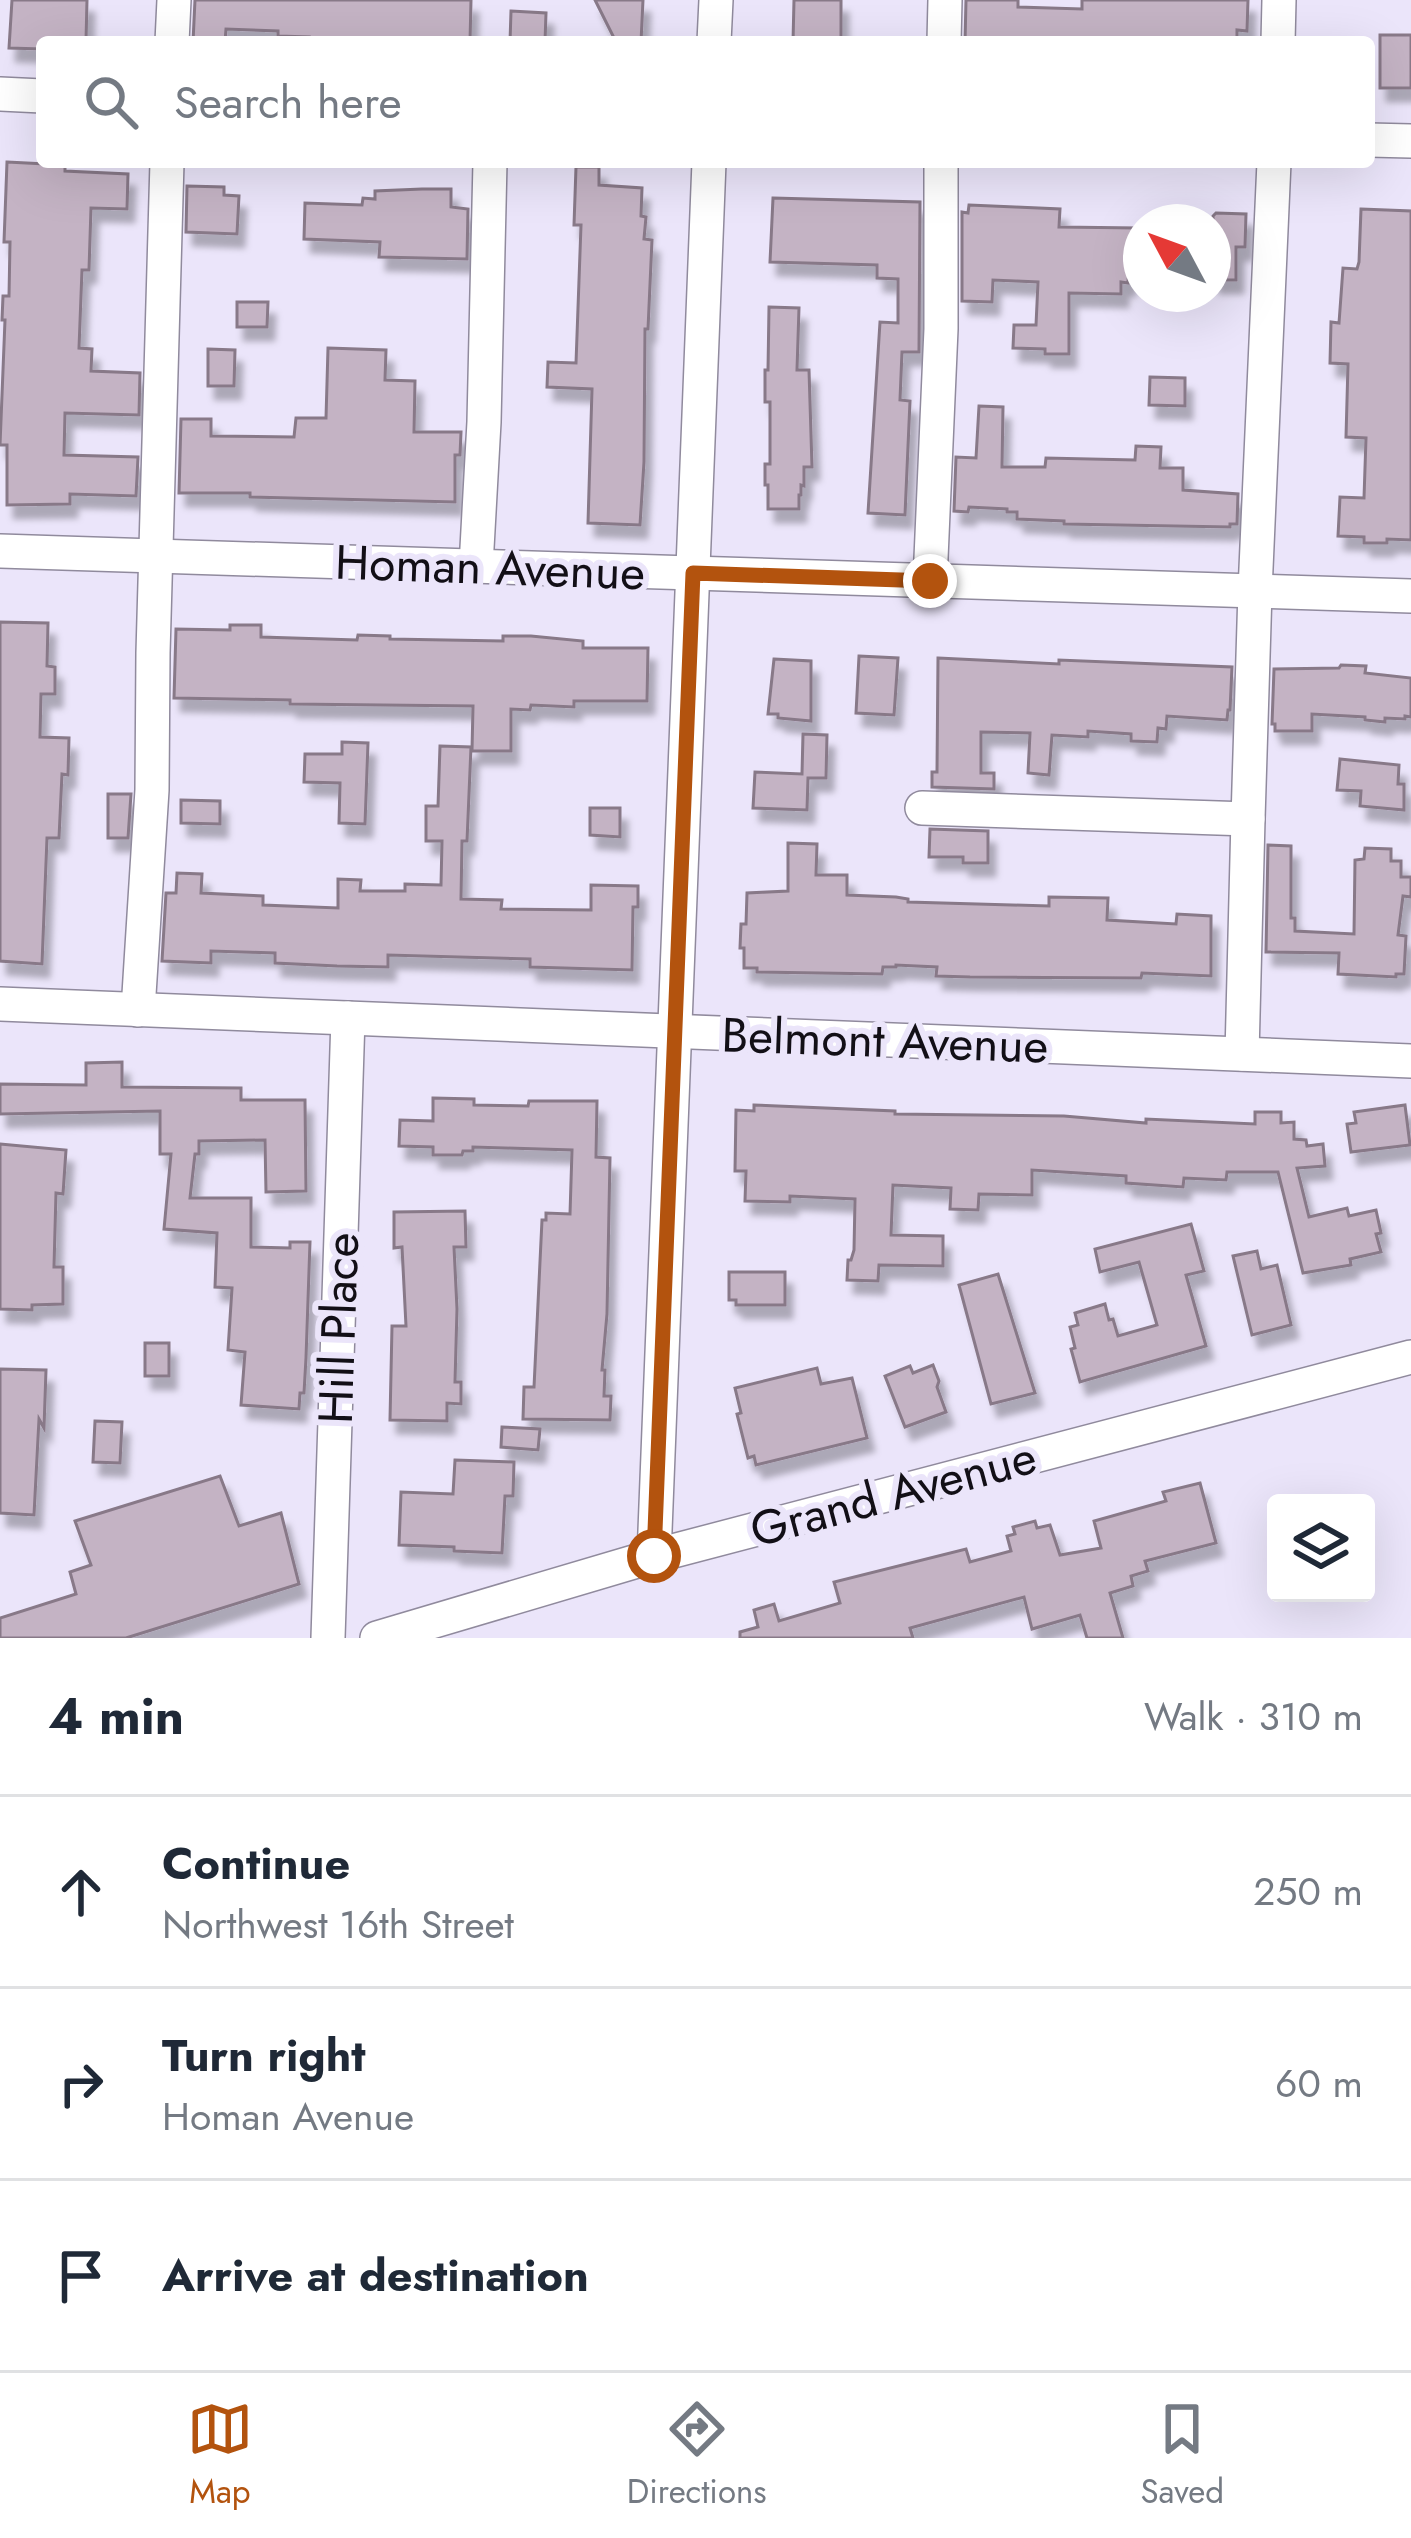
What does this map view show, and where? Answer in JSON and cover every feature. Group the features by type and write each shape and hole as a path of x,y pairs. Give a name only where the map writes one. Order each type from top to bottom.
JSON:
{"street":[{"path":"172,36 174,0"},
{"path":"714,36 716,0"},
{"path":"944,36 945,0"},
{"path":"1278,36 1279,0"},
{"path":"0,94 36,96"},
{"path":"1375,140 1411,141"},
{"path":"138,1010 152,790 167,168"},
{"path":"476,566 490,168"},
{"path":"654,1556 709,168"},
{"path":"930,581 941,329 941,168"},
{"path":"1242,1054 1274,168"},
{"name":"Homan Avenue","path":"0,551 1411,596"},
{"path":"922,808 1248,819"},
{"name":"Belmont Avenue","path":"0,1004 1411,1061"},
{"name":"Hill Place","path":"328,1638 348,1018"},
{"name":"Grand Avenue","path":"377,1638 654,1556 1411,1357"}],"building":[{"path":"12,0 87,0 86,36 36,36 36,49 9,48"},
{"path":"195,0 471,0 470,36 278,36 278,31 226,29 225,36 193,36"},
{"path":"595,0 643,0 641,36 613,36"},
{"path":"794,0 841,0 841,36 793,36"},
{"path":"966,0 1018,0 1018,7 1082,9 1082,0 1248,0 1247,31 1237,30 1237,36 965,36"},
{"path":"511,11 546,13 545,36 510,36"},
{"path":"1380,35 1411,35 1411,88 1380,88"},
{"path":"7,162 128,174 127,209 91,208 89,270 82,270 79,348 92,349 91,371 140,373 139,415 65,413 64,455 138,457 136,496 70,494 70,504 7,505 7,445 0,445 3,296 9,296 10,242 4,242"},
{"path":"576,168 599,168 599,185 642,188 644,239 652,240 640,525 588,523 592,389 547,387 548,362 576,363 581,225 574,225"},
{"path":"187,186 224,187 224,195 239,196 237,234 186,232"},
{"path":"451,189 451,207 468,209 467,259 379,257 380,242 304,239 305,203 362,205 363,198 375,199 375,191"},
{"path":"773,198 920,202 919,352 902,352 900,400 910,401 905,515 868,513 880,322 898,323 898,279 877,278 877,265 770,262"},
{"path":"969,205 1060,209 1059,227 1123,228 1121,294 1069,293 1069,354 1013,348 1014,325 1036,325 1038,282 993,280 992,302 962,301 962,212 968,213"},
{"path":"1361,209 1411,211 1411,540 1387,539 1387,543 1338,536 1340,497 1364,498 1366,438 1346,437 1348,364 1330,363 1331,322 1339,323 1343,268 1357,269 1359,262"},
{"path":"1231,214 1246,214 1245,247 1236,247 1236,280 1231,280"},
{"path":"237,302 268,302 267,327 237,327"},
{"path":"769,307 799,308 797,370 809,370 812,467 804,467 799,509 768,509 765,464 770,464 770,402 765,402 765,370"},
{"path":"328,348 386,350 385,380 415,381 414,432 461,432 460,455 455,455 455,502 179,493 181,419 211,419 211,436 294,437 296,418 326,418"},
{"path":"208,349 235,350 234,386 208,386"},
{"path":"1150,377 1185,378 1185,406 1149,405"},
{"path":"979,406 1003,407 1002,467 1045,467 1046,458 1135,460 1136,446 1161,447 1160,468 1183,468 1183,490 1238,494 1237,524 1064,524 1017,519 1017,512 1007,509 954,511 956,457 976,458"},
{"path":"0,622 48,623 47,666 55,667 55,694 41,694 40,737 69,738 59,838 47,838 42,964 0,961"},
{"path":"230,625 261,625 261,637 357,640 358,635 503,641 503,636 531,636 583,641 583,648 648,648 647,701 574,701 574,707 511,709 511,751 472,751 473,706 174,698 176,629 230,630"},
{"path":"859,656 898,658 894,715 856,713"},
{"path":"938,658 1232,667 1230,710 1227,720 1167,716 1166,729 1158,728 1157,742 1131,741 1131,734 1088,731 1088,737 1052,735 1049,775 1028,773 1030,733 981,732 981,773 994,773 994,789 932,787 932,772 937,772"},
{"path":"774,659 811,661 811,721 768,714"},
{"path":"1341,665 1411,678 1411,717 1385,718 1385,722 1312,714 1312,731 1275,731 1274,669"},
{"path":"803,734 827,735 826,778 808,778 807,810 753,808 755,772 802,774"},
{"path":"342,742 368,743 365,824 339,823 340,783 304,782 305,754 342,754"},
{"path":"440,746 471,747 461,899 502,900 501,909 591,910 591,885 638,886 632,970 530,967 530,959 388,955 388,967 337,966 275,963 275,953 211,951 211,963 162,961 166,893 176,893 177,873 202,874 201,893 263,896 263,905 338,908 338,879 361,880 360,891 405,891 405,884 441,885 442,841 426,841 426,806 438,806"},
{"path":"1340,759 1399,765 1404,810 1360,806 1361,791 1337,790"},
{"path":"108,794 131,794 128,838 108,838"},
{"path":"181,800 220,801 220,824 181,823"},
{"path":"590,808 620,808 620,837 590,835"},
{"path":"930,829 988,831 988,863 929,857"},
{"path":"788,843 817,844 816,875 847,875 847,895 908,902 1049,906 1049,897 1108,898 1107,920 1176,924 1177,914 1211,916 1211,976 936,976 937,967 896,965 883,967 882,974 744,968 744,948 740,948 747,893 788,891"},
{"path":"1268,845 1291,846 1295,931 1354,934 1355,860 1364,859 1365,848 1391,849 1391,861 1401,861 1401,877 1411,877 1411,897 1403,896 1398,935 1406,936 1404,974 1338,974 1339,953 1266,952"},
{"path":"122,1062 122,1087 241,1088 241,1100 305,1100 306,1191 266,1192 265,1140 199,1141 190,1198 251,1198 251,1247 290,1248 290,1242 310,1242 304,1393 300,1393 299,1409 241,1405 245,1352 228,1350 232,1288 215,1287 217,1233 164,1229 171,1154 160,1154 160,1111 0,1114 0,1084 86,1085 86,1063"},
{"path":"433,1098 528,1106 529,1101 597,1101 596,1157 610,1158 602,1370 604,1396 611,1396 610,1420 523,1419 524,1387 534,1387 542,1220 546,1213 570,1214 572,1150 473,1147 462,1155 433,1155 433,1147 399,1146 400,1120 433,1121"},
{"path":"754,1105 1146,1123 1146,1119 1255,1124 1255,1112 1281,1112 1281,1123 1294,1122 1294,1139 1306,1140 1307,1146 1323,1144 1325,1166 1297,1168 1309,1217 1347,1208 1349,1216 1376,1210 1381,1252 1350,1259 1351,1265 1303,1273 1278,1172 1227,1172 1226,1180 1184,1178 1183,1187 1126,1183 1126,1176 1032,1170 1032,1195 979,1194 978,1210 950,1209 951,1188 893,1185 891,1235 943,1236 943,1266 879,1265 878,1281 847,1280 854,1250 855,1199 790,1196 790,1202 745,1201 746,1171 735,1171 736,1110 754,1111"},
{"path":"1405,1105 1410,1145 1351,1152 1347,1124 1356,1123 1354,1112"},
{"path":"0,1144 66,1150 63,1194 56,1193 54,1267 63,1267 63,1304 0,1309"},
{"path":"465,1211 466,1247 454,1247 455,1382 461,1382 461,1404 447,1403 447,1421 390,1420 392,1326 406,1326 402,1247 394,1248 394,1212"},
{"path":"1191,1224 1204,1271 1186,1275 1206,1346 1080,1382 1071,1349 1075,1348 1070,1327 1078,1325 1075,1313 1105,1304 1118,1336 1157,1325 1139,1262 1100,1272 1095,1249"},
{"path":"1257,1251 1261,1269 1277,1265 1291,1325 1252,1335 1233,1256"},
{"path":"729,1272 785,1272 785,1305 736,1305 736,1300 729,1300"},
{"path":"998,1274 1035,1393 991,1404 959,1285"},
{"path":"145,1343 169,1343 169,1376 145,1376"},
{"path":"933,1365 946,1412 905,1427 885,1376 910,1366 913,1373"},
{"path":"817,1368 821,1384 852,1378 867,1438 756,1465 754,1456 748,1458 735,1388"},
{"path":"0,1369 46,1370 34,1515 0,1513"},
{"path":"95,1421 122,1422 120,1463 93,1462"},
{"path":"502,1427 540,1429 538,1450 501,1447"},
{"path":"455,1460 514,1462 513,1496 505,1496 502,1553 399,1545 401,1492 453,1494"},
{"path":"220,1476 239,1526 281,1513 299,1584 126,1638 0,1638 0,1618 76,1594 70,1572 91,1565 75,1521"},
{"path":"1200,1483 1216,1543 1145,1561 1148,1571 1131,1576 1133,1586 1110,1593 1123,1638 1087,1638 1080,1615 1032,1629 1024,1597 910,1628 913,1638 740,1638 740,1632 758,1627 754,1610 774,1604 779,1621 840,1603 834,1582 966,1549 970,1562 1011,1551 1007,1536 1015,1534 1013,1527 1035,1521 1037,1528 1050,1525 1060,1555 1101,1548 1094,1521 1166,1501 1163,1492"}],"route":[{"path":"654,1556 693,573 930,581"}]}
